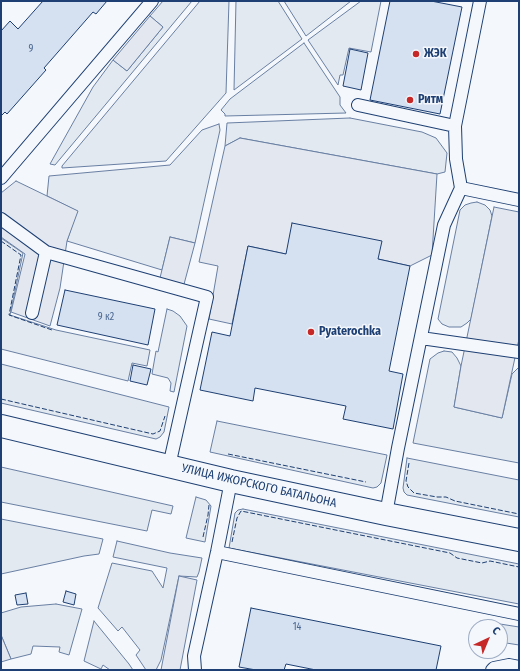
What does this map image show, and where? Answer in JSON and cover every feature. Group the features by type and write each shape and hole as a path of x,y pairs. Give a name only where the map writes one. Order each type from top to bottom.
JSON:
{"street":[{"name":"УЛИЦА ИЖОРСКОГО БАТАЛЬОНА","path":"1,426 231,480 386,514 519,540"}],"lane":[{"path":"1,178 152,1"},
{"path":"386,514 398,448 444,225 461,188 456,159 455,126 480,1"},
{"path":"358,106 455,126"},
{"path":"461,188 519,200"},
{"path":"1,219 46,252 207,297 169,466"},
{"path":"32,313 46,252"},
{"path":"421,338 519,352"},
{"path":"195,670 194,656 231,480"},
{"path":"217,552 519,614"},
{"path":"492,670 494,668 509,665 519,666"}],"shaded area":[{"path":"163,1 192,1 55,165 50,164 93,87 113,60 127,71 163,27 150,16"},
{"path":"200,1 229,1 226,93 166,161 62,168 62,166"},
{"path":"236,1 278,1 302,39 234,90"},
{"path":"284,1 351,1 306,36"},
{"path":"361,1 381,1 371,52 349,48 343,75 340,75 338,85 308,40"},
{"path":"150,16 163,27 127,71 113,60"},
{"path":"304,43 340,97 340,105 346,113 225,116 221,110 230,99"},
{"path":"350,118 422,132 436,138 447,153 445,172 437,174 240,138 225,146 227,123"},
{"path":"219,124 220,130 195,243 170,237 162,270 67,241 77,211 47,196 49,176 170,165 202,130"},
{"path":"240,138 437,174 432,255 410,266 378,259 286,254 248,246 232,324 209,319 218,266 199,262 225,146"},
{"path":"16,181 78,211 67,241 60,288 50,326 11,312 25,254 1,237 1,193"},
{"path":"477,202 485,205 490,210 492,216 471,319 461,327 449,327 442,324 438,319 460,210 465,205"},
{"path":"494,207 519,212 519,339 502,418 454,407"},
{"path":"170,237 195,243 183,288 159,282"},
{"path":"1,238 23,253 10,315 56,330 150,350 147,366 132,363 128,381 1,349"},
{"path":"167,309 180,316 187,326 174,392 170,391 171,383 168,378 152,374 156,351 158,352"},
{"path":"444,351 452,352 461,366 454,407 502,418 512,374 519,367 519,463 413,443 430,359 438,353"},
{"path":"1,364 169,407 164,432 156,439 1,403"},
{"path":"217,421 387,455 381,483 377,487 373,488 210,452"},
{"path":"407,458 519,480 519,517 407,495 403,488"},
{"path":"1,467 173,506 171,514 152,510 147,531 1,502"},
{"path":"196,497 206,500 211,506 205,542 186,538"},
{"path":"243,509 519,564 519,604 229,548 235,513 238,510"},
{"path":"1,519 103,539 99,554 1,574"},
{"path":"117,541 170,553 202,558 197,577 179,576 161,660 156,670 146,670 136,655 140,650 122,627 118,631 98,608 112,563 152,571 163,588 167,568 113,557"},
{"path":"179,576 197,580 180,670 161,670"},
{"path":"56,604 82,609 69,655 59,652 60,647 33,646 31,654 11,659 1,635 1,613 21,607"},
{"path":"94,621 133,670 110,670 103,665 101,669 84,661"},
{"path":"508,625 519,627 519,645 508,643"},
{"path":"1,635 11,659 1,662"}],"building":[{"path":"43,1 107,1 96,14 93,12 44,68 46,70 7,114 5,112 1,116 1,31 10,21 18,29"},
{"name":"ЖЭК","path":"390,1 431,1 462,7 440,114 370,100"},
{"path":"350,49 368,53 361,90 343,86"},
{"path":"292,223 382,241 378,259 410,266 389,371 403,374 393,429 343,419 346,406 255,388 253,401 200,390 212,332 230,336 248,246 286,254"},
{"path":"65,290 155,309 148,345 57,325"},
{"path":"133,365 151,369 147,385 130,381"},
{"path":"66,591 76,594 74,605 63,602"},
{"path":"26,593 28,604 17,605 15,595"},
{"path":"251,608 441,646 436,670 316,670 286,664 284,670 256,670 239,667"}],"fence":[{"path":"1,241 21,255 9,315 52,330"},
{"path":"1,399 153,434 160,431 165,416"},
{"path":"228,454 366,482"},
{"path":"409,463 406,481 408,487 414,493 446,497 455,501 519,514"},
{"path":"203,537 209,505"},
{"path":"232,542 237,518 241,511 450,553 457,558 482,563 490,561 519,567"}],"place":[{"name":"ЖЭК","path":"416,54"},
{"name":"Ритм","path":"410,100"},
{"name":"Pyaterochka","path":"311,332"}]}
